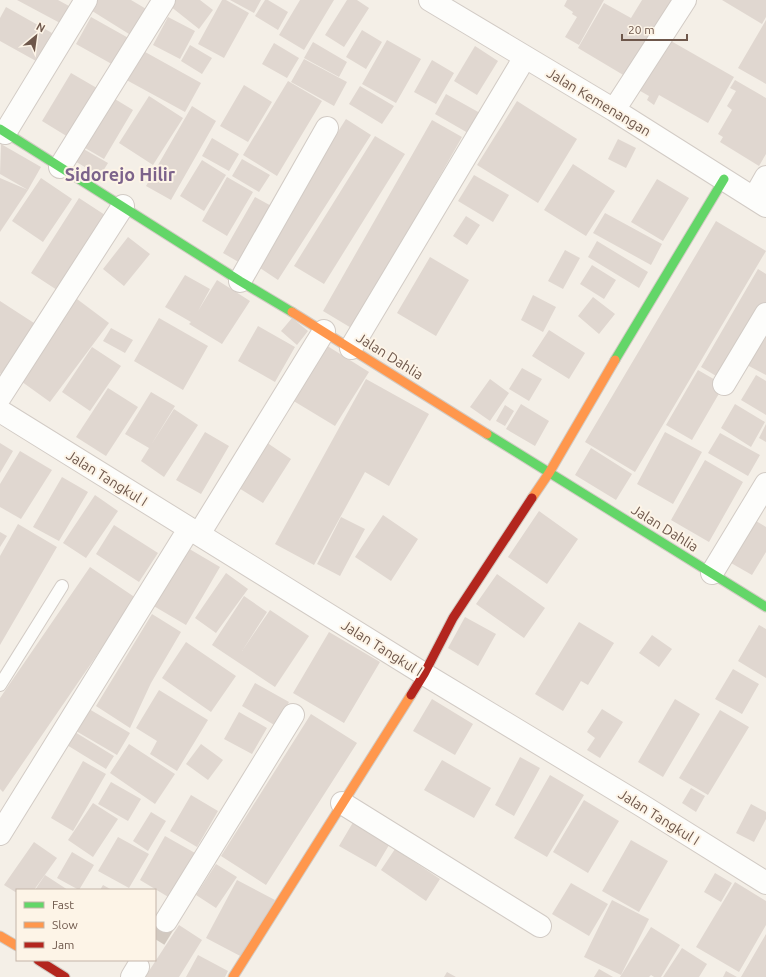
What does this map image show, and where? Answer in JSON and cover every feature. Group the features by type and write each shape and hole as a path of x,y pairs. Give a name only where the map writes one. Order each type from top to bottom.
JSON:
{"street":[{"path":"2,131 86,0"},
{"path":"60,167 164,0"},
{"name":"Jalan Kemenangan","path":"430,0 614,110 760,202"},
{"path":"614,110 684,0"},
{"path":"351,348 525,57"},
{"path":"240,280 327,128"},
{"name":"Jalan Dahlia","path":"2,131 766,607"},
{"path":"760,202 766,177"},
{"path":"233,977 424,674 453,618 549,473 724,179"},
{"path":"0,397 123,206"},
{"path":"724,384 766,314"},
{"path":"0,834 194,531 324,332"},
{"name":"Jalan Tangkul I","path":"0,411 424,674 642,805 766,883"},
{"path":"712,574 766,484"},
{"path":"166,921 293,715"},
{"path":"342,803 540,926"},
{"path":"0,936 16,945"},
{"path":"40,961 65,977"}],"lane":[{"path":"0,685 62,586"}],"building":[{"path":"17,0 58,0 69,6 60,23"},
{"path":"94,0 131,0 153,13 137,39 89,9"},
{"path":"175,0 200,0 213,10 199,29 170,6"},
{"path":"222,0 226,0 249,13 224,58 198,44"},
{"path":"230,0 261,0 254,13"},
{"path":"265,0 268,0 288,12 278,30 255,16"},
{"path":"300,0 334,0 304,50 279,35"},
{"path":"347,0 357,0 369,8 344,47 325,35"},
{"path":"567,0 604,0 579,45 565,37 577,17 572,14 573,12 564,6"},
{"path":"642,0 676,0 630,79 578,48 604,3 631,18"},
{"path":"722,0 766,0 766,17 762,24"},
{"path":"6,7 52,33 36,61 0,41 0,18"},
{"path":"91,17 132,40 117,67 76,44"},
{"path":"168,17 195,31 180,59 153,45"},
{"path":"766,20 766,84 738,68"},
{"path":"362,30 382,42 366,69 346,57"},
{"path":"664,37 734,77 708,123 659,95 654,105 647,100 649,96 635,88"},
{"path":"387,40 421,59 396,103 362,84"},
{"path":"313,42 347,62 339,77 304,58"},
{"path":"274,43 299,58 287,78 262,64"},
{"path":"190,45 212,58 202,74 181,61"},
{"path":"475,46 498,61 477,95 454,81"},
{"path":"138,48 201,83 185,112 121,77"},
{"path":"304,59 347,82 334,106 291,82"},
{"path":"432,60 454,73 436,104 414,92"},
{"path":"71,73 102,91 73,140 42,121"},
{"path":"735,80 766,98 766,154 759,166 720,142 723,137 718,134 732,110 727,106 736,91 730,88"},
{"path":"288,81 322,101 277,176 243,155"},
{"path":"244,85 272,102 248,142 220,126"},
{"path":"360,86 394,106 382,124 349,104"},
{"path":"446,94 480,113 468,133 435,114"},
{"path":"110,96 133,110 104,159 80,145"},
{"path":"149,96 183,118 153,165 119,143"},
{"path":"517,101 577,139 538,203 477,165"},
{"path":"192,106 216,121 171,200 146,186"},
{"path":"346,119 371,135 278,280 254,264"},
{"path":"432,120 462,137 353,329 323,311"},
{"path":"375,136 405,154 324,284 294,266"},
{"path":"212,138 239,154 229,171 202,156"},
{"path":"618,139 636,148 626,168 608,159"},
{"path":"1,144 41,167 28,190 0,174"},
{"path":"80,147 108,163 100,176 73,160"},
{"path":"242,159 270,175 259,192 232,176"},
{"path":"202,160 226,175 204,211 180,196"},
{"path":"573,164 615,191 586,236 544,210"},
{"path":"474,175 509,195 493,222 458,201"},
{"path":"227,177 253,192 227,236 202,221"},
{"path":"0,178 28,190 0,232"},
{"path":"41,178 72,199 43,242 12,221"},
{"path":"657,179 689,198 663,241 631,222"},
{"path":"255,197 275,208 242,264 223,253"},
{"path":"79,198 105,215 57,290 31,273"},
{"path":"605,213 662,244 651,265 593,233"},
{"path":"466,216 480,225 467,245 453,236"},
{"path":"716,221 766,251 635,472 585,442"},
{"path":"128,237 150,254 124,286 103,269"},
{"path":"597,241 648,272 639,288 588,257"},
{"path":"565,250 580,258 563,289 548,281"},
{"path":"430,257 469,280 436,336 397,313"},
{"path":"592,265 616,280 604,299 580,284"},
{"path":"758,269 766,274 766,307 723,380 701,367"},
{"path":"185,275 210,289 198,311 217,280 250,301 222,344 189,324 191,322 165,307"},
{"path":"533,295 556,307 543,332 521,320"},
{"path":"593,297 615,314 599,334 578,316"},
{"path":"77,299 109,323 50,402 18,379"},
{"path":"0,301 34,323 1,374 0,373"},
{"path":"159,318 208,346 183,390 134,361"},
{"path":"292,318 308,331 297,345 281,331"},
{"path":"258,326 295,347 275,382 238,361"},
{"path":"111,328 133,340 125,353 103,341"},
{"path":"549,330 585,353 569,379 532,356"},
{"path":"766,332 766,375 747,365"},
{"path":"321,342 369,372 335,426 287,397"},
{"path":"92,347 121,366 90,411 62,392"},
{"path":"522,368 542,379 529,401 509,389"},
{"path":"698,370 724,385 692,440 666,425"},
{"path":"756,375 766,381 766,415 741,400"},
{"path":"366,379 429,414 389,486 365,472 314,565 275,544"},
{"path":"490,379 509,393 490,421 470,407"},
{"path":"108,388 138,407 106,456 76,437"},
{"path":"151,392 175,406 151,445 174,409 198,425 164,477 141,461 149,448 125,434"},
{"path":"521,404 549,421 535,446 506,429"},
{"path":"735,404 765,422 751,447 721,428"},
{"path":"505,405 514,411 505,426 496,421"},
{"path":"766,424 766,442 759,438"},
{"path":"205,432 229,446 201,494 176,480"},
{"path":"665,432 702,452 673,504 637,484"},
{"path":"720,433 760,455 748,476 708,453"},
{"path":"263,440 291,459 263,503 234,485"},
{"path":"0,443 13,451 0,473"},
{"path":"591,448 632,474 616,500 575,475"},
{"path":"20,451 52,470 21,519 0,507 0,484"},
{"path":"705,460 743,482 709,542 671,520"},
{"path":"62,477 88,492 59,541 33,527"},
{"path":"95,495 118,511 86,558 63,543"},
{"path":"539,511 578,539 547,584 508,557"},
{"path":"383,515 418,539 391,581 355,557"},
{"path":"341,517 365,529 340,576 317,564"},
{"path":"756,521 766,527 766,552 752,575 731,563"},
{"path":"18,524 57,547 0,645 0,556"},
{"path":"114,525 158,553 139,582 96,554"},
{"path":"0,532 7,536 0,547"},
{"path":"186,547 220,567 186,625 152,605"},
{"path":"90,567 136,598 3,792 0,789 0,698"},
{"path":"226,573 248,589 216,633 195,618"},
{"path":"497,574 545,608 524,638 476,604"},
{"path":"244,596 267,612 242,651 270,610 309,636 275,687 212,645"},
{"path":"152,614 181,632 151,683 130,728 96,706"},
{"path":"465,617 496,634 478,666 448,648"},
{"path":"579,622 614,643 588,685 581,681 563,711 535,694"},
{"path":"759,625 766,629 766,678 738,661"},
{"path":"329,632 380,662 344,723 293,693"},
{"path":"652,635 672,649 659,667 639,653"},
{"path":"186,642 236,676 211,712 162,678"},
{"path":"733,669 759,684 742,714 715,699"},
{"path":"255,683 289,702 276,726 242,706"},
{"path":"159,690 208,720 177,771 150,754 157,741 136,728"},
{"path":"432,699 473,724 455,755 413,731"},
{"path":"675,699 700,714 663,777 638,762"},
{"path":"89,709 130,733 117,755 76,731"},
{"path":"602,709 623,722 600,758 587,750 595,738 587,732"},
{"path":"720,710 749,727 708,795 679,778"},
{"path":"239,712 267,728 252,754 224,739"},
{"path":"311,714 357,743 266,885 221,856"},
{"path":"70,729 114,756 106,769 62,742"},
{"path":"129,744 175,774 155,804 110,773"},
{"path":"201,744 223,760 208,780 186,764"},
{"path":"520,757 540,768 514,816 495,805"},
{"path":"442,760 491,788 474,818 424,790"},
{"path":"83,761 106,774 73,831 51,818"},
{"path":"550,775 584,795 547,857 514,838"},
{"path":"111,782 141,799 128,821 98,804"},
{"path":"691,788 705,796 696,812 682,803"},
{"path":"191,795 218,811 197,847 170,831"},
{"path":"584,800 619,821 588,873 553,852"},
{"path":"93,803 118,819 93,857 68,840"},
{"path":"751,804 766,812 766,819 754,842 736,833"},
{"path":"151,812 166,821 148,851 133,841"},
{"path":"355,819 392,840 376,867 339,846"},
{"path":"165,836 195,853 170,898 140,880"},
{"path":"118,837 149,854 129,888 98,871"},
{"path":"631,840 668,861 639,912 602,891"},
{"path":"34,842 57,858 35,889 16,889 16,892 4,885"},
{"path":"395,849 440,879 426,901 381,870"},
{"path":"72,852 94,865 80,889 57,878"},
{"path":"216,864 237,877 216,908 196,895"},
{"path":"715,873 732,883 721,902 704,892"},
{"path":"45,875 66,889 36,889"},
{"path":"237,880 275,900 244,958 206,938"},
{"path":"735,882 766,901 766,925 739,972 696,947"},
{"path":"571,883 608,904 589,936 552,914"},
{"path":"103,885 110,889 101,889"},
{"path":"612,900 649,919 621,975 584,957"},
{"path":"156,917 164,921 156,933"},
{"path":"179,925 202,940 179,977 145,977"},
{"path":"651,927 680,945 661,977 654,977 651,975 649,977 620,977"},
{"path":"766,934 766,977 741,977"},
{"path":"682,948 707,964 699,977 663,977"},
{"path":"198,955 228,971 225,977 186,977"},
{"path":"599,969 613,977 594,977"},
{"path":"726,971 737,977 723,977"},
{"path":"447,972 456,977 444,977"}],"tunnel":[{"path":"156,937 166,921"}],"traffic: fast":[{"path":"0,129 240,281 292,312"},
{"path":"615,360 724,179"},
{"path":"487,434 766,607"}],"traffic: slow":[{"path":"292,312 487,434"},
{"path":"532,498 549,473 615,360"},
{"path":"233,977 411,695"},
{"path":"0,936 16,945"}],"traffic: jam":[{"path":"411,695 424,674 453,618 532,498"},
{"path":"40,961 65,977"}],"district":[{"name":"Sidorejo Hilir","path":"120,175"}]}
